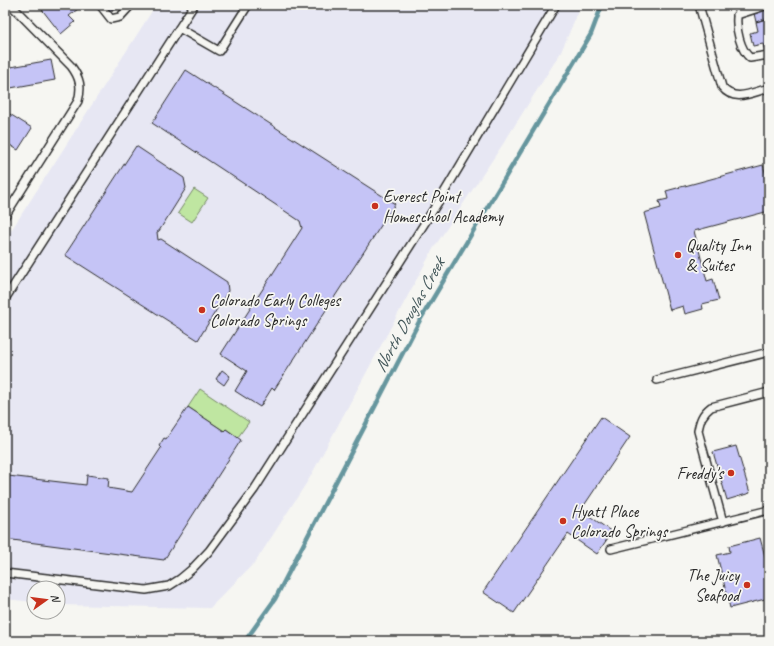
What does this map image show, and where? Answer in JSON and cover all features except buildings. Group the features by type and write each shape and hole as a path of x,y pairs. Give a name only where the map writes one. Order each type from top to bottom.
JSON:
{"lane":[{"path":"5,216 78,101 81,90 78,74 11,5"},
{"path":"100,5 111,19 120,17 131,5"},
{"path":"5,299 194,5"},
{"path":"179,28 219,51 248,5"},
{"path":"5,573 146,590 169,586 180,580 192,569 209,551 254,490 368,314 396,267 442,196 556,5"},
{"path":"699,5 722,87 727,94 736,96 769,88"},
{"path":"742,5 737,15 744,52 750,58 769,55"},
{"path":"737,15 768,5"},
{"path":"657,380 769,352"},
{"path":"723,522 698,431 700,420 705,412 711,407 769,392"},
{"path":"611,549 769,510"}],"shaded area":[{"name":"Colorado Early Colleges Colorado Springs","path":"156,5 581,5 561,52 503,144 433,249 309,479 256,561 210,608 66,605 66,580 26,580 26,601 5,599 5,240"}],"green space":[{"path":"194,189 208,198 192,222 178,213"},
{"path":"200,389 249,422 238,437 226,429 224,431 188,407"}],"waterway":[{"name":"North Douglas Creek","path":"245,641 275,599 420,320 591,34 602,5"}],"place":[{"name":"Everest Point Homeschool Academy","path":"375,206"},
{"name":"Quality Inn & Suites","path":"678,255"},
{"name":"Colorado Early Colleges Colorado Springs","path":"202,310"},
{"name":"Freddy's","path":"731,473"},
{"name":"Hyatt Place Colorado Springs","path":"563,521"},
{"name":"The Juicy Seafood","path":"747,585"}]}
